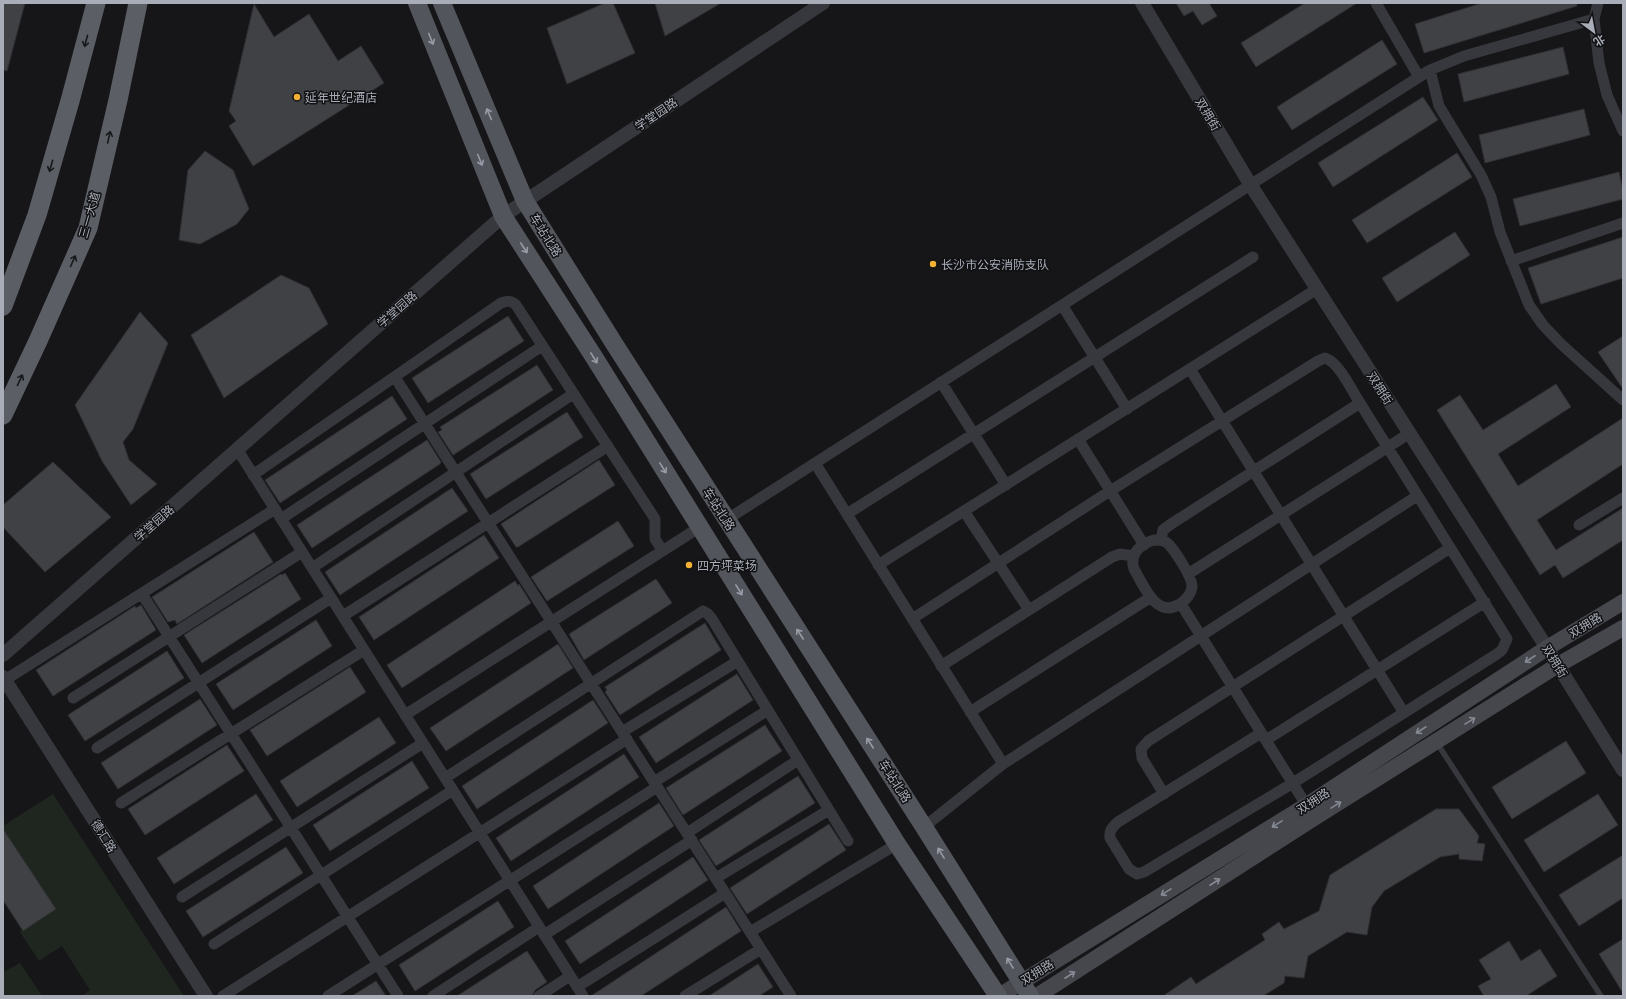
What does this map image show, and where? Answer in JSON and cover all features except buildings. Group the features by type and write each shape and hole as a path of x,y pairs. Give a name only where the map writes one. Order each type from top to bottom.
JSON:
{"highway":[{"path":"3,306 37,215 70,101 96,3"},
{"name":"三一大道","path":"3,415 38,341 88,228 118,100 138,3"}],"main road":[{"path":"417,3 503,216 594,357 897,844 998,996"},
{"name":"车站北路","path":"442,3 525,201 726,520 924,827 1026,989"},
{"name":"双拥路","path":"1037,996 1311,812 1548,648 1623,602"},
{"name":"双拥路","path":"998,996 1026,989 1311,812 1436,742 1558,665 1623,628"}],"street":[{"name":"学堂园路","path":"3,656 503,216 823,3"},
{"name":"双拥街","path":"1142,3 1250,184 1548,648 1623,770"},
{"path":"1376,3 1419,77"},
{"path":"1598,3 1594,19 1599,63 1607,95 1623,131"},
{"path":"726,520 1430,70 1464,56 1594,19"},
{"path":"1430,70 1439,106 1481,174 1491,197 1500,232 1529,306 1542,325 1623,400"},
{"path":"1511,261 1623,222"},
{"path":"846,514 1253,257"},
{"path":"878,565 1317,289"},
{"path":"253,475 500,303 512,301 655,519 656,539 663,551"},
{"path":"1062,304 1127,409"},
{"path":"281,519 542,346"},
{"path":"912,619 1110,491 1325,358 1330,359 1336,365 1485,602 1506,639 1502,650 1293,784 1144,872 1137,874 1129,869 1110,838 1110,833 1118,822 1378,670 1485,602"},
{"path":"1190,369 1404,713"},
{"path":"398,382 791,996"},
{"path":"941,382 1006,484"},
{"path":"312,568 573,394"},
{"path":"1161,540 1164,530 1170,524 1360,403"},
{"path":"1188,574 1410,433"},
{"path":"1078,439 1144,545"},
{"path":"342,616 608,446"},
{"path":"237,450 580,992 725,893"},
{"path":"815,463 1003,764"},
{"path":"924,827 1003,764 1200,635 1417,496"},
{"path":"1579,525 1623,498"},
{"path":"4,678 142,594 275,509"},
{"path":"964,511 1029,610"},
{"path":"405,715 700,528"},
{"path":"1154,540 1161,540 1167,543 1171,548 1192,582 1192,587 1188,597 1180,604 1172,608 1164,608 1158,605 1151,597 1132,564 1135,552 1154,540"},
{"path":"1164,794 1142,758 1141,749 1143,745 1450,548"},
{"path":"73,698 302,552"},
{"path":"941,666 1112,557 1120,554 1133,556"},
{"path":"142,594 398,996"},
{"path":"970,712 1151,597"},
{"path":"97,748 331,598"},
{"path":"1180,604 1311,812"},
{"path":"445,778 591,682 703,611 712,619 848,841"},
{"path":"121,803 364,650"},
{"path":"224,996 480,833 738,661"},
{"name":"德汇路","path":"4,678 206,996"},
{"path":"328,996 510,881 768,710"},
{"path":"182,897 423,743"},
{"path":"433,996 542,931 689,836 798,760"},
{"path":"214,944 453,790"},
{"path":"716,878 829,810"},
{"path":"750,932 897,844"},
{"path":"685,996 761,949"},
{"path":"539,996 570,976"}],"lane":[{"path":"1436,742 1601,996"}],"shaded area":[{"path":"53,794 184,996 82,996 90,990 62,946 39,961 20,932 55,909 3,841 3,826"},
{"path":"20,963 42,996 3,996 3,972"}],"place":[{"name":"延年世纪酒店","path":"297,97"},
{"name":"长沙市公安消防支队","path":"933,264"},
{"name":"四方坪菜场","path":"689,565"}]}
